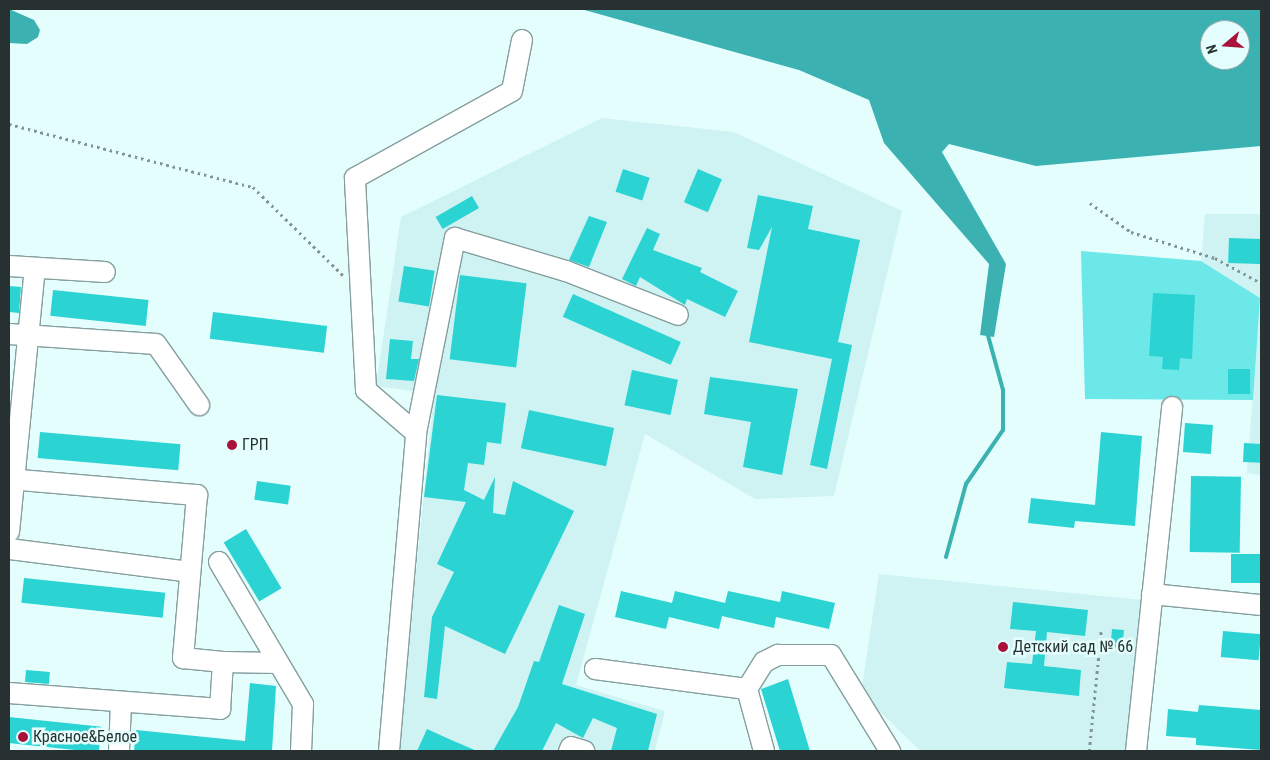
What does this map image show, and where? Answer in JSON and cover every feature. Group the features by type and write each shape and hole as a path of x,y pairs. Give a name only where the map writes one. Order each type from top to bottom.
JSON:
{"street":[{"path":"416,433 366,390 355,178 512,91 522,40"},
{"path":"389,751 416,433 455,238 566,271 678,315"},
{"path":"9,266 105,272"},
{"path":"9,532 12,480 30,336 35,268"},
{"path":"9,334 156,344 199,406"},
{"path":"1136,751 1172,407"},
{"path":"12,480 197,495 183,658 224,662 278,663"},
{"path":"9,549 190,572"},
{"path":"219,562 303,704 301,751"},
{"path":"1152,594 1261,604"},
{"path":"764,751 747,689 764,662 778,655 831,655 872,728 890,751"},
{"path":"9,693 121,703 220,709 224,662"},
{"path":"596,669 747,689"},
{"path":"119,751 121,703"},
{"path":"569,751 570,748 584,751"}],"path":[{"path":"9,124 253,186 361,292"},
{"path":"1090,203 1131,232 1215,258 1261,283"},
{"path":"1089,751 1101,630"}],"shaded area":[{"path":"9,9 34,20 40,30 38,37 27,44 9,43"},
{"path":"581,9 1261,9 1261,146 1036,166 949,144 942,152 1006,264 994,337 980,335 989,264 884,143 869,100 799,70"},
{"path":"602,118 734,132 902,211 834,496 755,499 645,434 576,685 665,711 655,751 398,751 434,394 376,386 401,217"},
{"path":"1205,214 1261,214 1261,475 1247,473 1260,298 1201,261"},
{"path":"1081,251 1201,261 1260,298 1253,400 1085,399"},
{"name":"Детский сад № 66","path":"879,574 1142,600 1127,751 920,751 861,693"}],"building":[{"path":"623,169 650,178 642,200 616,192"},
{"path":"698,169 722,179 708,212 684,202"},
{"path":"758,195 813,206 808,229 860,240 838,342 852,345 827,469 810,465 832,359 749,342 772,227 759,250 747,248"},
{"path":"472,196 479,208 443,229 436,217"},
{"path":"589,216 607,222 589,267 569,260"},
{"path":"647,228 660,234 653,250 702,268 700,272 738,291 725,317 687,299 685,305 640,277 636,286 622,279"},
{"path":"1229,238 1261,239 1260,264 1228,263"},
{"path":"404,266 435,271 429,306 398,302"},
{"path":"460,275 527,283 516,368 450,359"},
{"path":"9,286 21,287 19,313 9,312"},
{"path":"53,290 148,300 146,326 50,316"},
{"path":"1153,293 1195,295 1192,359 1180,358 1179,370 1162,369 1163,357 1149,356"},
{"path":"573,294 681,342 671,365 563,317"},
{"path":"213,312 327,326 324,353 210,339"},
{"path":"390,339 413,341 411,359 419,359 414,381 386,379"},
{"path":"1228,369 1250,369 1250,394 1228,394"},
{"path":"632,370 678,380 670,415 625,405"},
{"path":"710,377 798,389 782,475 743,467 751,422 704,414"},
{"path":"437,395 506,403 501,444 487,442 484,465 468,463 464,490 484,500 495,477 493,513 505,515 513,481 574,511 505,654 445,626 437,699 424,697 432,617 454,572 437,564 466,502 424,497"},
{"path":"529,410 614,428 606,466 521,448"},
{"path":"1185,423 1213,425 1211,454 1183,452"},
{"path":"40,432 180,444 178,470 38,458"},
{"path":"1101,432 1142,436 1135,526 1075,521 1074,528 1028,523 1031,498 1095,505"},
{"path":"1244,443 1261,444 1260,463 1243,462"},
{"path":"1191,476 1241,477 1240,553 1190,552"},
{"path":"257,481 291,486 288,505 254,500"},
{"path":"246,529 282,588 259,602 224,542"},
{"path":"1231,554 1261,554 1261,583 1231,583"},
{"path":"24,578 165,593 163,618 21,603"},
{"path":"621,591 672,603 675,591 725,603 728,591 780,602 782,591 835,603 829,629 776,617 774,628 722,616 719,629 669,617 666,629 615,617"},
{"path":"1013,602 1088,610 1085,636 1047,632 1044,666 1081,670 1079,696 1004,688 1007,662 1032,664 1036,631 1010,629"},
{"path":"559,605 585,614 562,684 657,714 648,751 611,751 617,728 593,718 583,738 556,723 542,751 493,751 518,707 534,661 539,662"},
{"path":"1112,629 1124,630 1122,648 1110,647"},
{"path":"1223,631 1261,634 1259,660 1221,657"},
{"path":"26,670 50,672 49,684 25,682"},
{"path":"788,679 810,751 780,751 761,689"},
{"path":"250,683 276,686 272,751 134,751 136,730 245,741"},
{"path":"1199,705 1261,710 1261,750 1196,745 1196,738 1166,736 1168,709 1198,712"},
{"path":"9,717 101,727 99,751 9,743"},
{"path":"427,729 449,739 477,751 417,751"}],"waterway":[{"path":"946,557 966,484 1003,430 1003,390 987,332"}],"place":[{"name":"ГРП","path":"232,445"},
{"name":"Детский сад № 66","path":"1003,647"},
{"name":"Красное&Белое","path":"23,737"}]}
